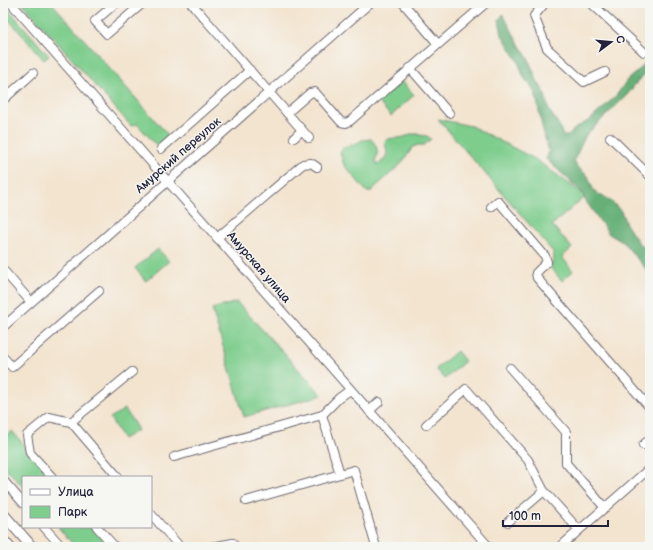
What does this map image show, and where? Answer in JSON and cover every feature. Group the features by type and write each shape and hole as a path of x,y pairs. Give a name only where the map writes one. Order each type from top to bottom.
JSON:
{"main road":[{"path":"3,514 32,547"},
{"path":"3,540 9,547"}],"street":[{"name":"Амурская улица","path":"11,3 489,547"},
{"path":"116,3 95,21 107,34 143,3"},
{"path":"191,3 309,138"},
{"name":"Амурский переулок","path":"3,326 167,180 370,3"},
{"path":"403,3 438,44"},
{"path":"286,113 310,93 315,92 340,122 348,122 438,44 461,29 486,3"},
{"path":"545,3 534,16 547,48 584,82 605,72"},
{"path":"591,3 644,52"},
{"path":"410,68 441,99 448,112"},
{"path":"161,149 204,106 250,70"},
{"path":"3,100 33,73"},
{"path":"294,138 302,130"},
{"path":"610,136 650,176"},
{"path":"217,238 303,164 311,163 317,167"},
{"path":"490,207 498,201 546,256 547,262 536,273 537,278 650,408"},
{"path":"3,270 31,302"},
{"path":"3,357 12,367 99,291"},
{"path":"510,368 566,432 566,463 605,508"},
{"path":"70,422 132,372"},
{"path":"426,425 466,389 528,460 544,491 579,530"},
{"path":"174,457 322,415 339,398 350,390"},
{"path":"369,411 379,402"},
{"path":"322,415 340,474"},
{"path":"51,476 30,452 27,435 49,417 70,422 117,476"},
{"path":"643,445 650,439"},
{"path":"560,547 650,468"},
{"path":"246,501 354,470 376,547"},
{"path":"3,480 22,502"},
{"path":"508,522 544,491"},
{"path":"152,515 180,547"},
{"path":"45,528 62,547"},
{"path":"98,528 116,547"},
{"path":"211,547 233,543"}],"green space":[{"path":"3,3 49,56 44,60 3,13"},
{"path":"22,3 52,3 169,136 157,146 137,124 131,126"},
{"path":"503,14 528,58 538,83 544,91 549,110 559,125 563,136 567,136 577,127 590,120 601,110 616,96 627,80 642,67 650,55 650,71 640,78 627,95 586,135 574,160 577,167 588,176 593,189 598,194 611,201 621,211 626,224 640,245 647,247 650,250 650,274 623,242 609,234 585,200 582,192 546,159 549,152 536,96 532,87 523,76 518,61 502,35 499,20"},
{"path":"402,81 414,95 391,116 378,102"},
{"path":"438,119 471,126 535,159 586,196 552,225 572,248 562,257 573,271 562,281 550,267 554,259 553,252"},
{"path":"410,134 427,136 431,139 424,145 413,147 401,164 370,192 367,192 344,165 340,152 343,147 362,140 371,139 377,150 375,161 378,165 386,155 386,140 404,137"},
{"path":"158,249 169,261 146,281 135,268"},
{"path":"237,302 322,395 244,417 212,309"},
{"path":"457,351 465,361 445,379 436,369"},
{"path":"125,409 138,430 123,439 110,418"},
{"path":"3,430 7,435 12,431 51,476 22,476 22,486 3,465"},
{"path":"59,528 97,528 113,547 75,547"}]}
